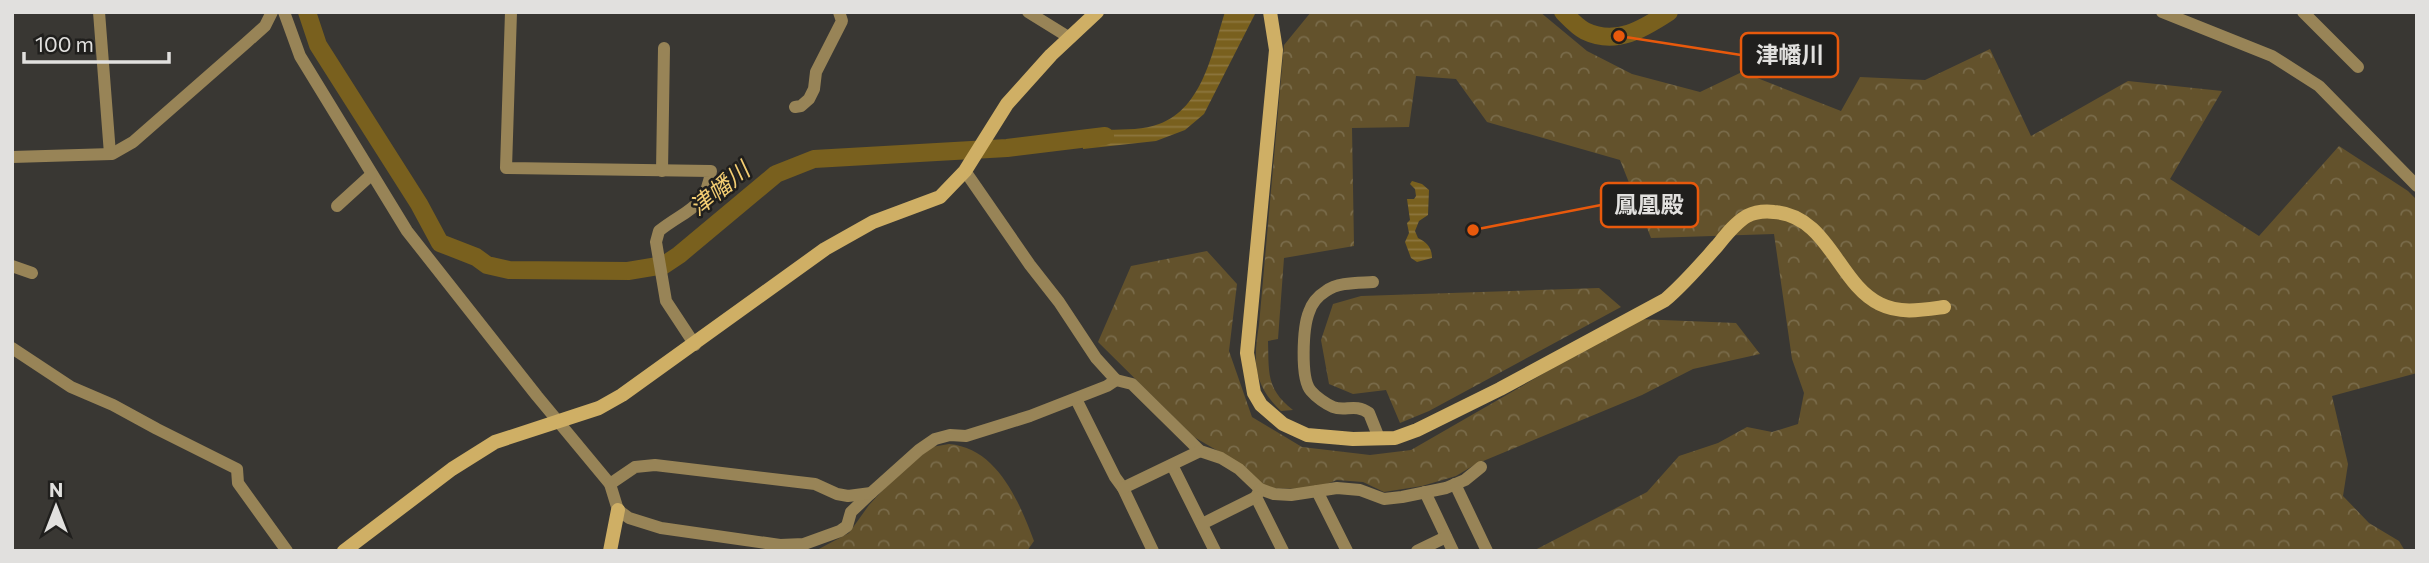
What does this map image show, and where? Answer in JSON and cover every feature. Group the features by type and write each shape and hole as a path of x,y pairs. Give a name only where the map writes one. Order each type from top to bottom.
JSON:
{"street":[{"path":"99,12 110,154"},
{"path":"12,157 110,154 133,142 265,26 272,12"},
{"path":"284,12 300,57 407,231 610,484 618,510 610,551"},
{"path":"511,12 506,168 711,171 709,185 702,200 690,212 659,231 656,242 669,309 695,345"},
{"path":"795,107 801,106 809,99 814,89 816,72 842,21 839,12"},
{"path":"1028,12 1070,38"},
{"path":"344,551 452,469 495,442 598,408 622,396 825,249 873,222 940,197 965,171 1007,104 1051,55 1097,12"},
{"path":"2162,12 2272,56 2319,86 2417,186"},
{"path":"2303,12 2358,67"},
{"path":"1271,13 1276,50 1247,353 1254,393 1261,405 1283,424 1307,435 1395,438 1417,430 1645,312 1679,289 1734,226 1749,215 1766,211 1799,219 1814,230 1866,295 1879,304 1896,310 1918,311 1944,307"},
{"path":"662,171 664,48"},
{"path":"965,171 1096,358 1116,380 1132,384 1200,451 1221,458 1239,469 1258,493 1283,551"},
{"path":"337,206 371,175"},
{"path":"12,266 32,273"},
{"path":"1373,282 1336,285 1326,290 1314,302 1307,314 1304,377 1313,394 1335,408 1356,407 1369,413 1379,438"},
{"path":"12,348 71,387 113,405 237,469 238,483 287,551"},
{"path":"618,510 629,518 661,528 780,545 804,544 847,526 851,512 919,450 935,439 950,435 966,436 1076,399 1116,380"},
{"path":"1076,399 1153,551"},
{"path":"1123,488 1200,451"},
{"path":"1172,464 1215,551"},
{"path":"610,484 635,467 655,465 815,484 848,496 871,493"},
{"path":"1202,524 1258,493 1291,495 1338,488 1384,499 1455,485 1481,467"},
{"path":"1455,485 1487,551"},
{"path":"1317,491 1347,551"},
{"path":"1425,492 1453,551"},
{"path":"1417,551 1446,537"}],"green space":[{"path":"1311,12 1540,12 1587,51 1632,74 1700,92 1742,72 1841,111 1860,77 1925,80 1990,49 2031,136 2128,81 2222,91 2170,179 2259,236 2339,146 2408,191 2417,200 2417,373 2332,396 2348,464 2343,496 2369,523 2399,541 2405,551 1533,551 1647,492 1679,456 1718,443 1747,427 1772,432 1798,424 1804,393 1792,359 1774,234 1651,238 1620,160 1487,122 1456,79 1416,76 1409,127 1352,128 1354,246 1284,258 1278,339 1268,341 1269,371 1273,387 1293,410 1281,411 1260,382 1256,350 1284,45"},
{"path":"1207,251 1237,284 1229,351 1252,417 1302,447 1370,455 1411,450 1638,319 1736,323 1760,354 1693,369 1642,395 1476,464 1456,476 1422,486 1384,492 1363,482 1337,480 1316,488 1267,488 1230,458 1194,437 1098,342 1131,266"},
{"path":"1599,288 1621,307 1429,411 1400,423 1386,390 1353,394 1329,384 1321,340 1333,304 1361,296"},
{"path":"949,444 980,455 1004,479 1034,541 1027,551 815,551 849,533 869,505 895,477 932,447"}],"shaded area":[{"path":"1225,12 1256,12 1204,114 1185,130 1156,141 1083,149 1083,130 1151,127 1174,116 1186,105 1204,77"},
{"path":"1412,181 1429,190 1428,215 1419,221 1415,231 1418,238 1430,248 1432,258 1417,262 1411,258 1405,242 1409,233 1407,223 1410,220 1407,199 1414,199 1416,196 1415,189 1410,184"}],"waterway":[{"name":"津幡川","path":"307,12 318,45 419,204 440,243 476,257 487,265 509,270 628,271 664,265 776,174 814,159 1007,148 1105,136"},
{"name":"津幡川","path":"1563,12 1585,31 1608,37 1629,34 1669,12"}],"place":[{"name":"津幡川","path":"1619,36"},
{"name":"鳳凰殿","path":"1473,230"}]}
